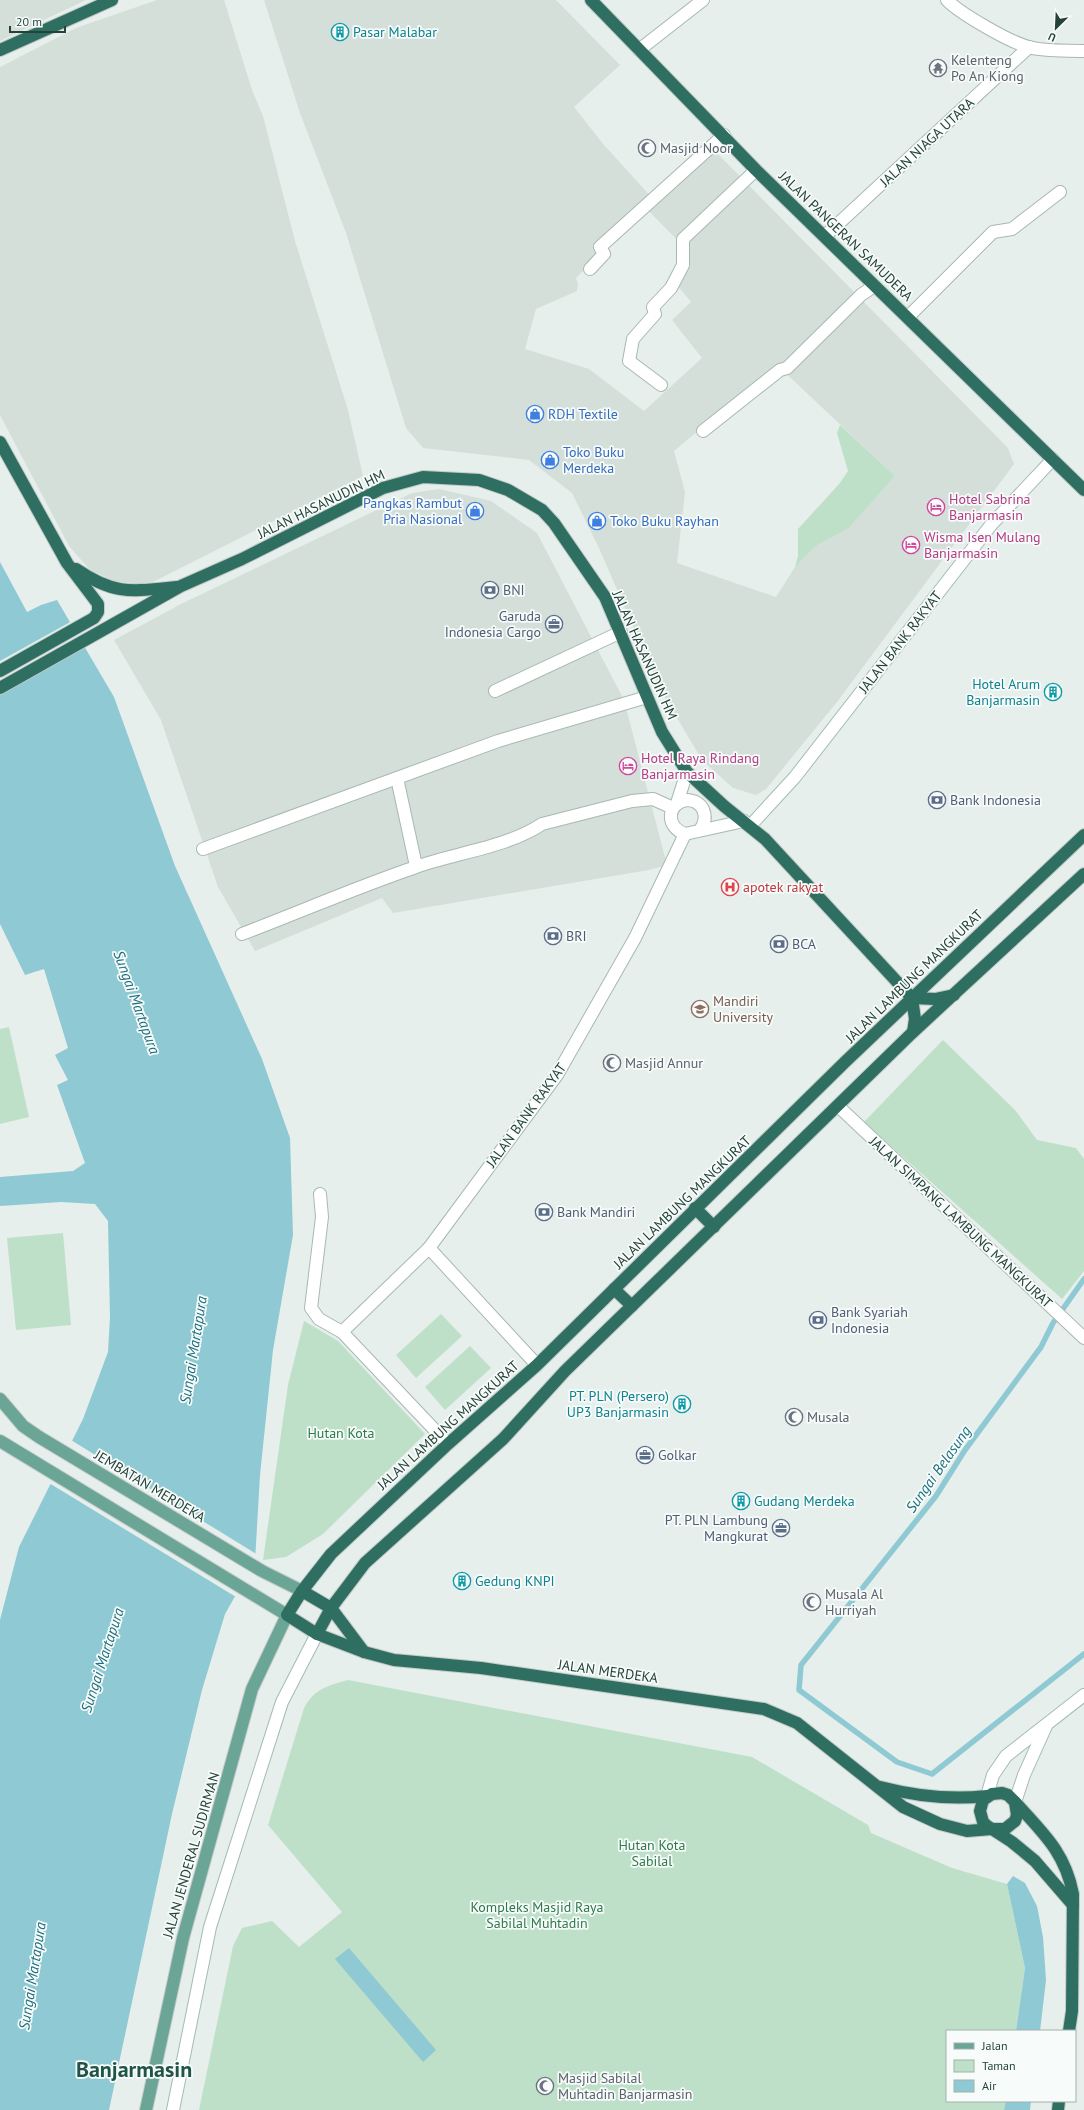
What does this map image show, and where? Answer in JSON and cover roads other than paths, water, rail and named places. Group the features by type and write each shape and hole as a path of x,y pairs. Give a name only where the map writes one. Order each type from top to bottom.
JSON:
{"highway":[{"path":"0,50 112,0"},
{"name":"JALAN PANGERAN SAMUDERA","path":"591,0 724,135 756,170 1084,490"},
{"path":"0,442 67,563 98,604 98,612 94,618 0,671"},
{"name":"JALAN HASANUDIN HM","path":"0,688 181,586 242,559 383,488 422,477 479,480 508,490 542,510 554,523 605,597 662,732 687,772 724,806 765,839 912,998"},
{"path":"67,563 92,580 129,591 181,586"},
{"name":"JALAN LAMBUNG MANGKURAT","path":"287,1616 302,1591 331,1554 448,1444 536,1365 695,1208 912,998 1084,835"},
{"path":"317,1634 331,1608 365,1563 503,1439 565,1371 914,1032 1084,874"},
{"path":"914,1032 915,1019 912,998 935,999 955,995"},
{"path":"695,1208 714,1227"},
{"path":"614,1288 632,1306"},
{"path":"302,1591 331,1608 364,1652"},
{"name":"JALAN MERDEKA","path":"287,1616 317,1634 364,1652 394,1660 488,1670 764,1709 797,1723 903,1807 940,1824 967,1831 992,1829"},
{"path":"875,1785 900,1792 932,1797 964,1799 1002,1793 1008,1795 1044,1833 1065,1864 1073,1894 1072,2011 1069,2030"},
{"path":"987,1796 980,1806 980,1817 983,1822 1035,1861 1073,1905"},
{"path":"992,1829 1005,1829 1015,1821 1018,1809 1015,1802"}],"main road":[{"name":"JEMBATAN MERDEKA","path":"0,1399 22,1426 262,1571 302,1591"},
{"path":"4,1445 287,1616"},
{"name":"JALAN JENDERAL SUDIRMAN","path":"146,2110 183,1938 252,1689 287,1616"}],"street":[{"path":"639,50 703,0"},
{"path":"947,0 952,6 986,27 1029,47 1084,51"},
{"name":"JALAN NIAGA UTARA","path":"825,236 1029,47"},
{"path":"590,269 604,254 600,247 724,135"},
{"path":"661,385 629,361 633,340 654,314 653,307 671,288 683,265 683,239 756,170"},
{"path":"908,317 993,232 1012,229 1060,192"},
{"path":"703,431 780,370 787,368 861,295 874,286"},
{"name":"JALAN BANK RAKYAT","path":"747,824 795,777 992,525 1053,460"},
{"path":"495,691 621,632"},
{"path":"203,849 498,741 646,697"},
{"path":"242,934 416,866 520,835 534,830 542,824 632,800 653,799 675,805 686,800 700,804 705,814 704,825 696,833 685,834 675,829 672,824 671,813 675,805 687,772"},
{"path":"397,778 416,866"},
{"path":"700,830 747,824"},
{"name":"JALAN BANK RAKYAT","path":"342,1332 429,1248 558,1076 635,938 685,834"},
{"name":"JALAN SIMPANG LAMBUNG MANGKURAT","path":"838,1106 1084,1338"},
{"path":"320,1194 322,1217 311,1308 319,1319 342,1332 448,1444"},
{"path":"429,1248 536,1365"},
{"path":"173,2110 210,1926 282,1702 317,1634"},
{"path":"987,1796 993,1775 1006,1756 1019,1744 1048,1724 1084,1694"},
{"path":"1015,1802 1024,1775 1048,1724"}],"water":[{"name":"Sungai Martapura","path":"0,562 27,612 41,605 57,600 114,697 175,866 262,1059 290,1138 293,1235 273,1350 260,1475 255,1561 225,1614 202,1690 172,1814 109,2110 0,2110 0,1620 19,1547 83,1419 108,1352 110,1317 108,1221 95,1204 61,1202 0,1206 0,1177 73,1171 85,1163 57,1085 68,1080 55,1055 68,1048 44,969 25,975 0,924"},
{"path":"1013,1876 1025,1883 1037,1906 1043,1937 1046,1980 1040,2030 1016,2030 1025,1968 1007,1884"},
{"path":"349,1948 436,2050 423,2062 335,1959"},
{"path":"1006,2102 1031,2102 1030,2110 1004,2110"}],"waterway":[{"name":"Sungai Belasung","path":"1084,1279 1053,1323 1041,1347 965,1450 936,1496 801,1665 799,1690 897,1762 932,1774 1084,1654"}],"place":[{"name":"Pasar Malabar","path":"340,32"},
{"name":"Kelenteng Po An Kiong","path":"938,68"},
{"name":"Masjid Noor","path":"647,148"},
{"name":"RDH Textile","path":"535,414"},
{"name":"Toko Buku Merdeka","path":"550,460"},
{"name":"Hotel Sabrina Banjarmasin","path":"936,507"},
{"name":"Pangkas Rambut Pria Nasional","path":"475,511"},
{"name":"Toko Buku Rayhan","path":"597,521"},
{"name":"Wisma Isen Mulang Banjarmasin","path":"911,545"},
{"name":"BNI","path":"490,590"},
{"name":"Garuda Indonesia Cargo","path":"554,624"},
{"name":"Hotel Arum Banjarmasin","path":"1053,692"},
{"name":"Hotel Raya Rindang Banjarmasin","path":"628,766"},
{"name":"Bank Indonesia","path":"937,800"},
{"name":"apotek rakyat","path":"730,887"},
{"name":"BRI","path":"553,936"},
{"name":"BCA","path":"779,944"},
{"name":"Mandiri University","path":"700,1009"},
{"name":"Masjid Annur","path":"612,1063"},
{"name":"Bank Mandiri","path":"544,1212"},
{"name":"Bank Syariah Indonesia","path":"818,1320"},
{"name":"PT. PLN (Persero) UP3 Banjarmasin","path":"682,1404"},
{"name":"Musala","path":"794,1417"},
{"name":"Golkar","path":"645,1455"},
{"name":"Gudang Merdeka","path":"741,1501"},
{"name":"PT. PLN Lambung Mangkurat","path":"781,1528"},
{"name":"Gedung KNPI","path":"462,1581"},
{"name":"Musala Al Hurriyah","path":"812,1602"},
{"name":"Masjid Sabilal Muhtadin Banjarmasin","path":"545,2086"}],"district":[{"name":"Banjarmasin","path":"134,2069"}],"park label":[{"name":"Hutan Kota","path":"341,1433"},
{"name":"Hutan Kota Sabilal","path":"652,1854"},
{"name":"Kompleks Masjid Raya Sabilal Muhtadin","path":"537,1916"}]}
